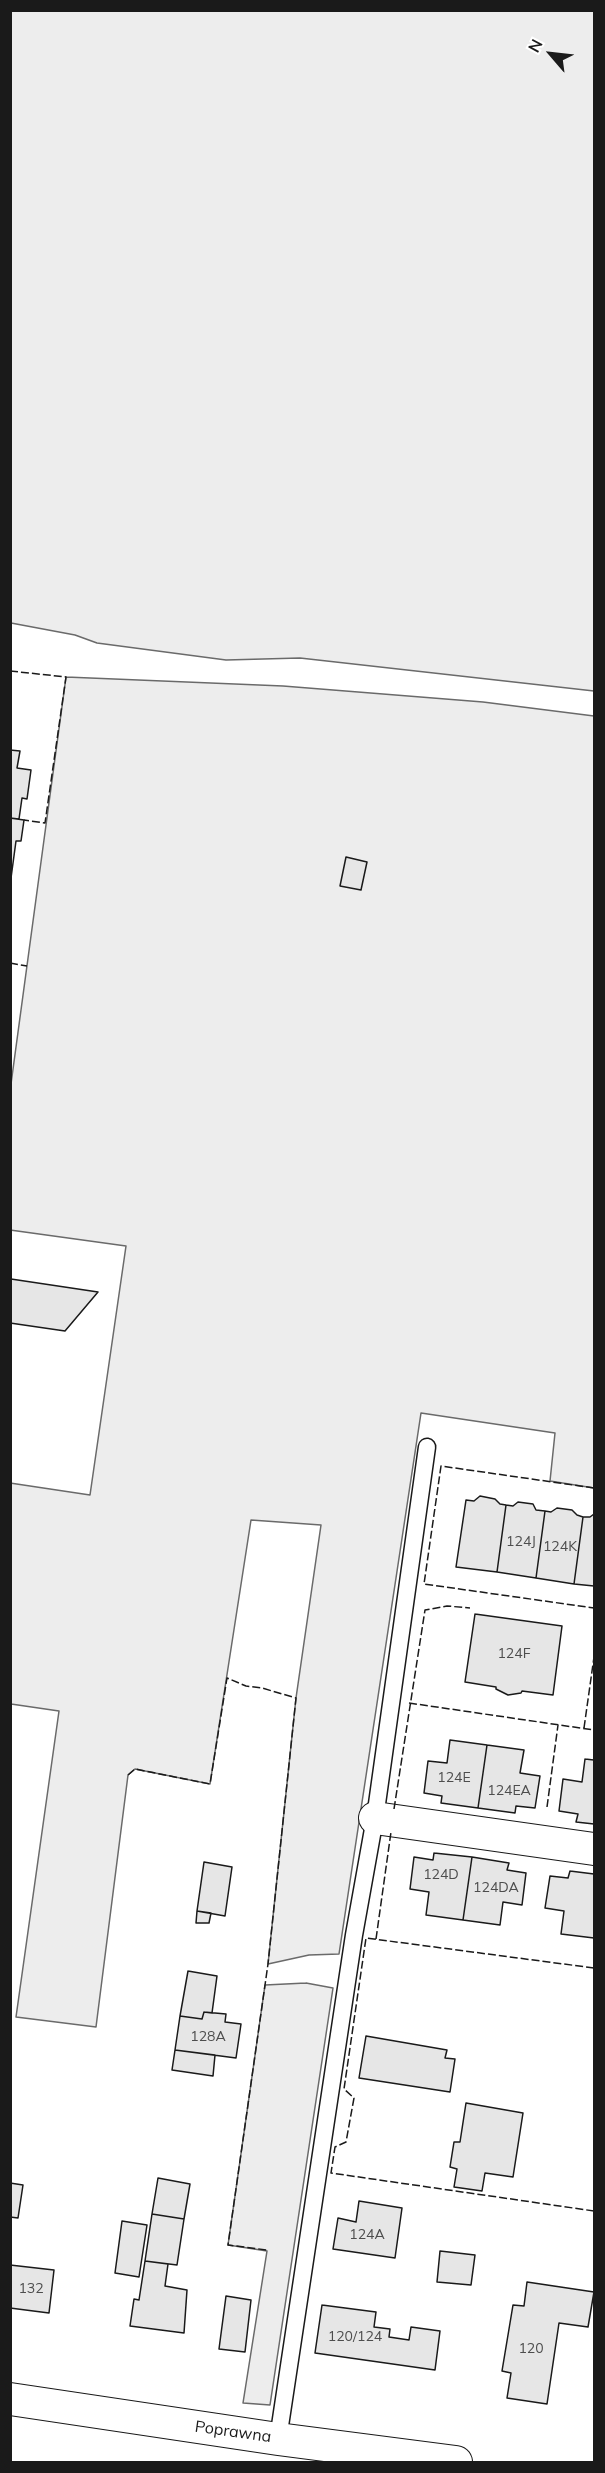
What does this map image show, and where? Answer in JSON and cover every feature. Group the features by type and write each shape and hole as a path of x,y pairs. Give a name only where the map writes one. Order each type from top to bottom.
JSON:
{"street":[{"path":"375,1818 594,1849"},
{"name":"Poprawna","path":"10,2399 456,2463"}],"lane":[{"path":"278,2439 354,1935 375,1818 427,1447"}],"shaded area":[{"path":"10,11 594,11 594,691 300,658 226,660 97,643 75,635 11,623"},
{"path":"66,677 283,686 483,702 594,716 594,1488 550,1481 555,1433 421,1413 339,1954 309,1955 268,1964 296,1698 321,1525 251,1520 210,1784 135,1769 128,1775 96,2027 16,2017 59,1711 11,1704 10,1483 90,1495 126,1246 10,1230 11,1084"},
{"path":"306,1983 333,1988 270,2405 243,2403 267,2251 228,2245 265,1985"}],"building":[{"path":"10,750 20,751 17,768 31,770 27,799 22,798 19,819 10,818"},
{"path":"10,818 24,820 21,841 16,841 11,878"},
{"path":"346,857 367,862 361,890 340,886"},
{"path":"11,1279 98,1292 65,1331 10,1323"},
{"path":"480,1496 495,1499 500,1504 506,1505 497,1572 456,1567 466,1500 474,1501"},
{"path":"518,1502 533,1504 536,1510 545,1511 536,1578 497,1572 506,1505 513,1506"},
{"path":"557,1508 572,1510 583,1517 574,1584 536,1578 545,1511 551,1512"},
{"path":"594,1514 594,1586 574,1584 583,1517 590,1517"},
{"path":"475,1614 562,1626 553,1695 522,1691 508,1695 496,1687 465,1682"},
{"path":"450,1740 487,1745 478,1808 441,1803 442,1796 424,1793 428,1761 447,1763"},
{"path":"487,1745 524,1750 520,1773 540,1776 535,1808 516,1806 515,1813 478,1808"},
{"path":"585,1759 594,1760 594,1824 576,1822 578,1814 559,1811 563,1779 582,1782"},
{"path":"434,1853 472,1857 463,1920 426,1915 429,1892 410,1889 414,1857 433,1860"},
{"path":"472,1857 509,1863 507,1870 526,1873 522,1905 503,1902 500,1925 463,1920"},
{"path":"204,1862 232,1867 225,1916 197,1911"},
{"path":"570,1871 594,1874 594,1938 561,1934 564,1911 545,1908 550,1876 568,1878"},
{"path":"197,1911 211,1913 209,1923 196,1923"},
{"path":"188,1971 217,1976 212,2013 204,2012 202,2019 180,2016"},
{"path":"204,2012 226,2014 225,2022 241,2024 236,2058 175,2050 180,2016 202,2019"},
{"path":"366,2036 447,2050 445,2058 455,2059 450,2092 359,2078"},
{"path":"175,2050 215,2055 213,2076 172,2070"},
{"path":"466,2103 523,2113 513,2177 485,2173 482,2191 454,2187 457,2169 450,2167 454,2142 460,2142"},
{"path":"158,2178 190,2184 184,2219 152,2214"},
{"path":"10,2183 23,2185 18,2218 10,2217"},
{"path":"359,2201 402,2208 395,2258 333,2249 338,2218 356,2222"},
{"path":"152,2214 184,2219 177,2265 145,2261"},
{"path":"122,2221 147,2225 139,2277 115,2273"},
{"path":"440,2251 475,2255 471,2285 437,2282"},
{"path":"145,2261 168,2264 165,2286 187,2290 184,2333 130,2326 134,2299 139,2300"},
{"path":"10,2265 54,2270 49,2313 10,2308"},
{"path":"527,2282 594,2292 588,2327 559,2323 547,2404 507,2398 511,2373 502,2371 513,2305 524,2306"},
{"path":"226,2296 251,2300 245,2352 219,2349"},
{"path":"322,2305 376,2312 374,2327 390,2329 389,2337 409,2340 411,2327 440,2331 435,2370 315,2353"}],"fence":[{"path":"10,671 66,677 45,823 24,820"},
{"path":"10,963 27,966"},
{"path":"594,1488 441,1466 424,1584 594,1608"},
{"path":"394,1809 425,1610 447,1606 470,1608"},
{"path":"584,1728 594,1657"},
{"path":"128,1775 135,1769 210,1784 227,1678 246,1686 296,1698 268,1964 228,2245 267,2250"},
{"path":"409,1703 594,1730"},
{"path":"547,1807 558,1725"},
{"path":"376,1939 391,1832"},
{"path":"594,1968 366,1938 344,2089 354,2098 346,2142 335,2147 331,2173 594,2211"}]}
